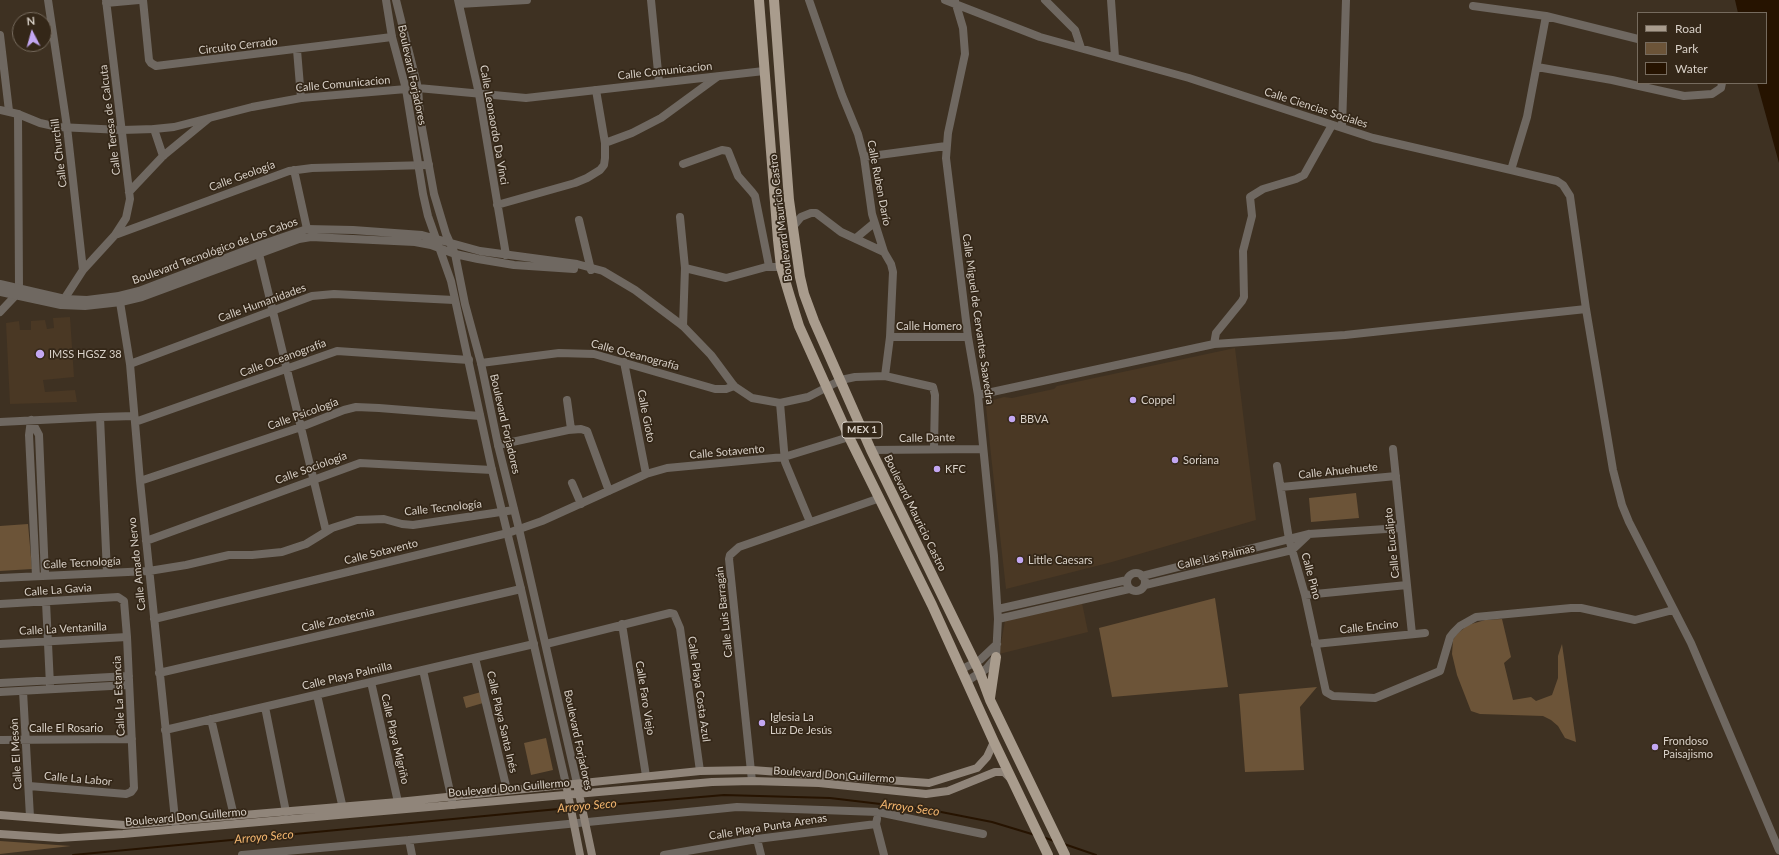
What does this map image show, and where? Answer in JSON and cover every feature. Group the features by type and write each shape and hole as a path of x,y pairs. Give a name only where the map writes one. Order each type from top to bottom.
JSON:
{"main road":[{"name":"Boulevard Mauricio Castro","path":"759,0 774,204 782,267 800,326 850,437 962,670 1012,781 1046,851"},
{"name":"Boulevard Mauricio Castro","path":"774,0 792,228 804,294 814,321 871,450 980,673 990,700 1064,854"},
{"path":"990,700 996,657"},
{"name":"Boulevard Don Guillermo","path":"0,815 124,825 175,825 452,801 506,790 646,776 752,770 929,783 977,768 987,757 994,742"},
{"name":"Boulevard Don Guillermo","path":"0,834 59,838 123,834 234,816 343,810 398,802 568,796 701,782 752,780 830,784 926,794 948,791 995,772 1004,772 1012,781"},
{"name":"Boulevard Forjadores","path":"577,783 592,855"},
{"name":"Boulevard Forjadores","path":"566,784 580,855"},
{"path":"123,834 124,825"}],"street":[{"name":"Calle Churchill","path":"48,0 67,127 83,270"},
{"path":"106,1 139,0"},
{"name":"Circuito Cerrado","path":"143,0 148,56 153,65 160,67 392,37"},
{"name":"Boulevard Forjadores","path":"386,0 392,37 406,89 417,164 428,216 435,239 447,267 469,360 492,470 566,784"},
{"name":"Boulevard Forjadores","path":"396,0 418,88 420,116 428,165 438,210 450,243 456,254 465,304 546,644 577,783"},
{"path":"459,2 527,0"},
{"path":"651,0 659,82"},
{"name":"Calle Ruben Darío","path":"808,0 844,100 858,134 864,157 874,223 884,252 891,264 894,278 890,337 885,376"},
{"name":"Calle Ciencias Sociales","path":"945,0 955,2 1040,37 1189,78 1373,138 1557,181 1568,191 1613,470 1619,494 1628,522 1693,650 1779,850"},
{"path":"1045,0 1075,30 1081,48"},
{"path":"1111,0 1115,57"},
{"path":"1342,128 1346,0"},
{"name":"Calle Teresa de Calcuta","path":"106,1 129,192 128,211 115,235"},
{"name":"Calle Leonaordo Da Vinci","path":"459,2 479,94 506,255"},
{"name":"Calle Miguel de Cervantes Saavedra","path":"955,2 963,28 965,54 946,146 968,337 978,395 996,570 998,609 996,657"},
{"path":"1473,6 1546,16 1637,39"},
{"path":"1512,170 1527,117 1546,16"},
{"path":"0,35 13,113 17,291 0,312"},
{"path":"297,50 301,98"},
{"path":"1537,67 1612,80 1684,96 1712,94 1721,88 1722,84"},
{"name":"Calle Comunicacion","path":"0,110 40,123 67,127 122,130 154,129 174,127 252,107 301,98 418,88 526,98 764,71"},
{"path":"605,144 662,118 717,77"},
{"path":"497,205 575,183 595,174 604,165 606,158 605,144 596,90"},
{"path":"129,192 163,156 208,119"},
{"path":"1214,344 1216,333 1242,301 1244,296 1243,251 1252,216 1250,197 1263,189 1296,179 1304,175 1332,125"},
{"path":"154,129 163,156"},
{"path":"864,157 946,146"},
{"path":"683,164 722,150 728,151 738,176 754,196 769,266"},
{"name":"Calle Geología","path":"83,270 115,235 294,170 417,164 428,165"},
{"path":"294,170 307,229"},
{"path":"792,228 801,217 811,213 816,213 841,232 884,252"},
{"path":"680,217 685,268 684,326"},
{"path":"579,220 590,268"},
{"path":"856,238 874,223"},
{"name":"Boulevard Tecnológico de Los Cabos","path":"120,299 260,245 307,229 409,234 480,251 603,271 636,290 684,326 711,355 734,386 752,398 780,404 808,397 840,380"},
{"name":"Boulevard Tecnológico de Los Cabos","path":"0,284 17,291 85,306 120,299 142,297 299,239 311,237 416,242 456,254 514,265 590,268"},
{"path":"259,254 326,532"},
{"path":"685,268 726,278 769,266 782,267"},
{"path":"63,302 83,270"},
{"name":"Boulevard Tecnológico de Los Cabos","path":"0,292 17,291"},
{"name":"Calle Humanidades","path":"130,364 312,296 323,294 454,300"},
{"name":"Calle Amado Nervo","path":"120,299 130,364 140,481 175,825"},
{"path":"978,395 1214,344 1345,335 1586,309"},
{"name":"Calle Homero","path":"890,337 968,337"},
{"name":"Calle Oceanografía","path":"0,422 100,418 135,419 337,351 469,360"},
{"name":"Calle Oceanografía","path":"480,363 577,352 594,354 624,362 715,389 726,389 734,386"},
{"name":"Calle Gioto","path":"624,362 646,474"},
{"path":"840,380 855,377 885,376 932,387 935,395 934,448"},
{"path":"567,400 571,429"},
{"path":"780,404 786,466 810,522"},
{"name":"Calle Psicología","path":"140,481 301,427 344,410 356,408 379,408 480,416"},
{"path":"100,418 107,573"},
{"path":"31,420 39,435 41,576"},
{"path":"498,445 571,429 581,429 587,431 608,491"},
{"name":"Calle Sotavento","path":"154,619 508,533 542,521 646,474 666,468 784,457 850,437"},
{"name":"Calle Dante","path":"871,450 934,448 983,449"},
{"name":"Calle Eucalipto","path":"1393,449 1412,634"},
{"name":"Calle Sociología","path":"146,541 360,463 492,470"},
{"name":"Calle Pino","path":"1277,466 1289,539 1305,595 1326,692 1338,697 1375,698 1440,671 1443,666 1450,637 1460,626 1476,618 1581,608 1635,620 1673,610"},
{"name":"Calle Ahuehuete","path":"1281,487 1396,476"},
{"path":"572,483 581,504"},
{"name":"Calle Luis Barragán","path":"752,780 730,555 739,548 880,498"},
{"name":"Calle Tecnología","path":"0,578 149,571 186,565 229,554 252,555 282,552 306,544 326,532 346,523 367,519 384,519 408,525 502,513 514,510"},
{"name":"Calle Las Palmas","path":"1142,576 1309,534 1401,528"},
{"path":"1292,550 1309,534"},
{"name":"Calle Las Palmas","path":"1145,585 1292,550"},
{"path":"998,609 1127,580 1133,574 1138,574 1145,580 1145,585 1142,590 1133,591 1129,589 998,619"},
{"path":"1127,580 1129,589"},
{"path":"1305,595 1407,585"},
{"name":"Calle Zootecnia","path":"159,673 521,589"},
{"name":"Calle La Gavia","path":"0,604 118,597"},
{"name":"Calle La Estancia","path":"118,597 124,601 135,782 134,788 131,792 126,794"},
{"path":"46,602 50,689"},
{"name":"Calle Playa Costa Azul","path":"622,624 670,613 676,616 680,628 700,772"},
{"path":"546,644 622,624"},
{"name":"Calle Faro Viejo","path":"622,624 646,776"},
{"name":"Calle Encino","path":"1315,644 1425,633"},
{"name":"Calle La Ventanilla","path":"0,644 127,637"},
{"name":"Calle Playa Palmilla","path":"165,730 534,644"},
{"path":"962,670 975,663 997,644"},
{"path":"967,682 980,673 996,657"},
{"name":"Calle Playa Santa Inés","path":"475,658 506,790"},
{"path":"423,670 452,801"},
{"path":"0,683 129,676"},
{"name":"Calle Playa Migriño","path":"371,682 398,802"},
{"path":"0,692 129,685"},
{"name":"Calle El Mesón","path":"23,690 30,817"},
{"path":"317,695 343,810"},
{"path":"265,707 286,812"},
{"path":"211,719 234,816"},
{"name":"Calle El Rosario","path":"0,740 26,738 132,739"},
{"name":"Calle La Labor","path":"29,786 126,794"},
{"path":"242,855 409,840 573,821 737,807 878,812 983,834"},
{"path":"878,812 876,824 884,855"},
{"name":"Calle Playa Punta Arenas","path":"664,855 757,839 876,824"},
{"path":"757,839 761,855"},
{"path":"409,840 412,855"},
{"path":"313,855 324,847"}],"shaded area":[{"name":"IMSS HGSZ 38","path":"70,317 74,377 43,380 45,392 75,390 77,402 10,404 6,323 19,321 20,330 31,330 31,321 45,320 47,329 54,328 53,318"},
{"path":"1235,348 1256,520 1112,562 1006,589 986,406 988,403 1004,397 1012,398 1054,389 1057,386"},
{"path":"1082,603 1088,632 999,654 1005,621"}],"green space":[{"path":"1356,493 1359,518 1311,522 1309,498"},
{"path":"28,524 32,569 0,571 0,526"},
{"path":"1215,598 1228,687 1112,697 1099,628"},
{"path":"1502,619 1511,657 1504,663 1513,700 1531,697 1536,701 1552,695 1558,678 1558,656 1562,644 1576,742 1565,738 1558,726 1543,716 1480,714 1471,711 1457,675 1452,654 1453,640 1457,634 1468,625 1485,620"},
{"path":"1317,687 1300,707 1304,770 1245,772 1239,694"},
{"path":"481,692 483,703 466,708 463,697"},
{"path":"546,738 553,770 531,775 524,743"},
{"path":"0,841 71,846 0,854"}],"water":[{"path":"1735,0 1779,0 1779,163 1757,84 1767,84 1767,12 1738,12"}],"waterway":[{"name":"Arroyo Seco","path":"584,807 724,795 830,798 931,810 992,822 1035,835"},
{"name":"Arroyo Seco","path":"73,855 569,808"},
{"name":"Arroyo Seco","path":"1043,837 1054,841"},
{"name":"Arroyo Seco","path":"1064,844 1096,855"}],"place":[{"name":"IMSS HGSZ 38","path":"40,354"},
{"name":"Coppel","path":"1133,400"},
{"name":"BBVA","path":"1012,419"},
{"name":"Soriana","path":"1175,460"},
{"name":"KFC","path":"937,469"},
{"name":"Little Caesars","path":"1020,560"},
{"name":"Iglesia La Luz De Jesús","path":"762,723"},
{"name":"Frondoso Paisajismo","path":"1655,747"}]}
